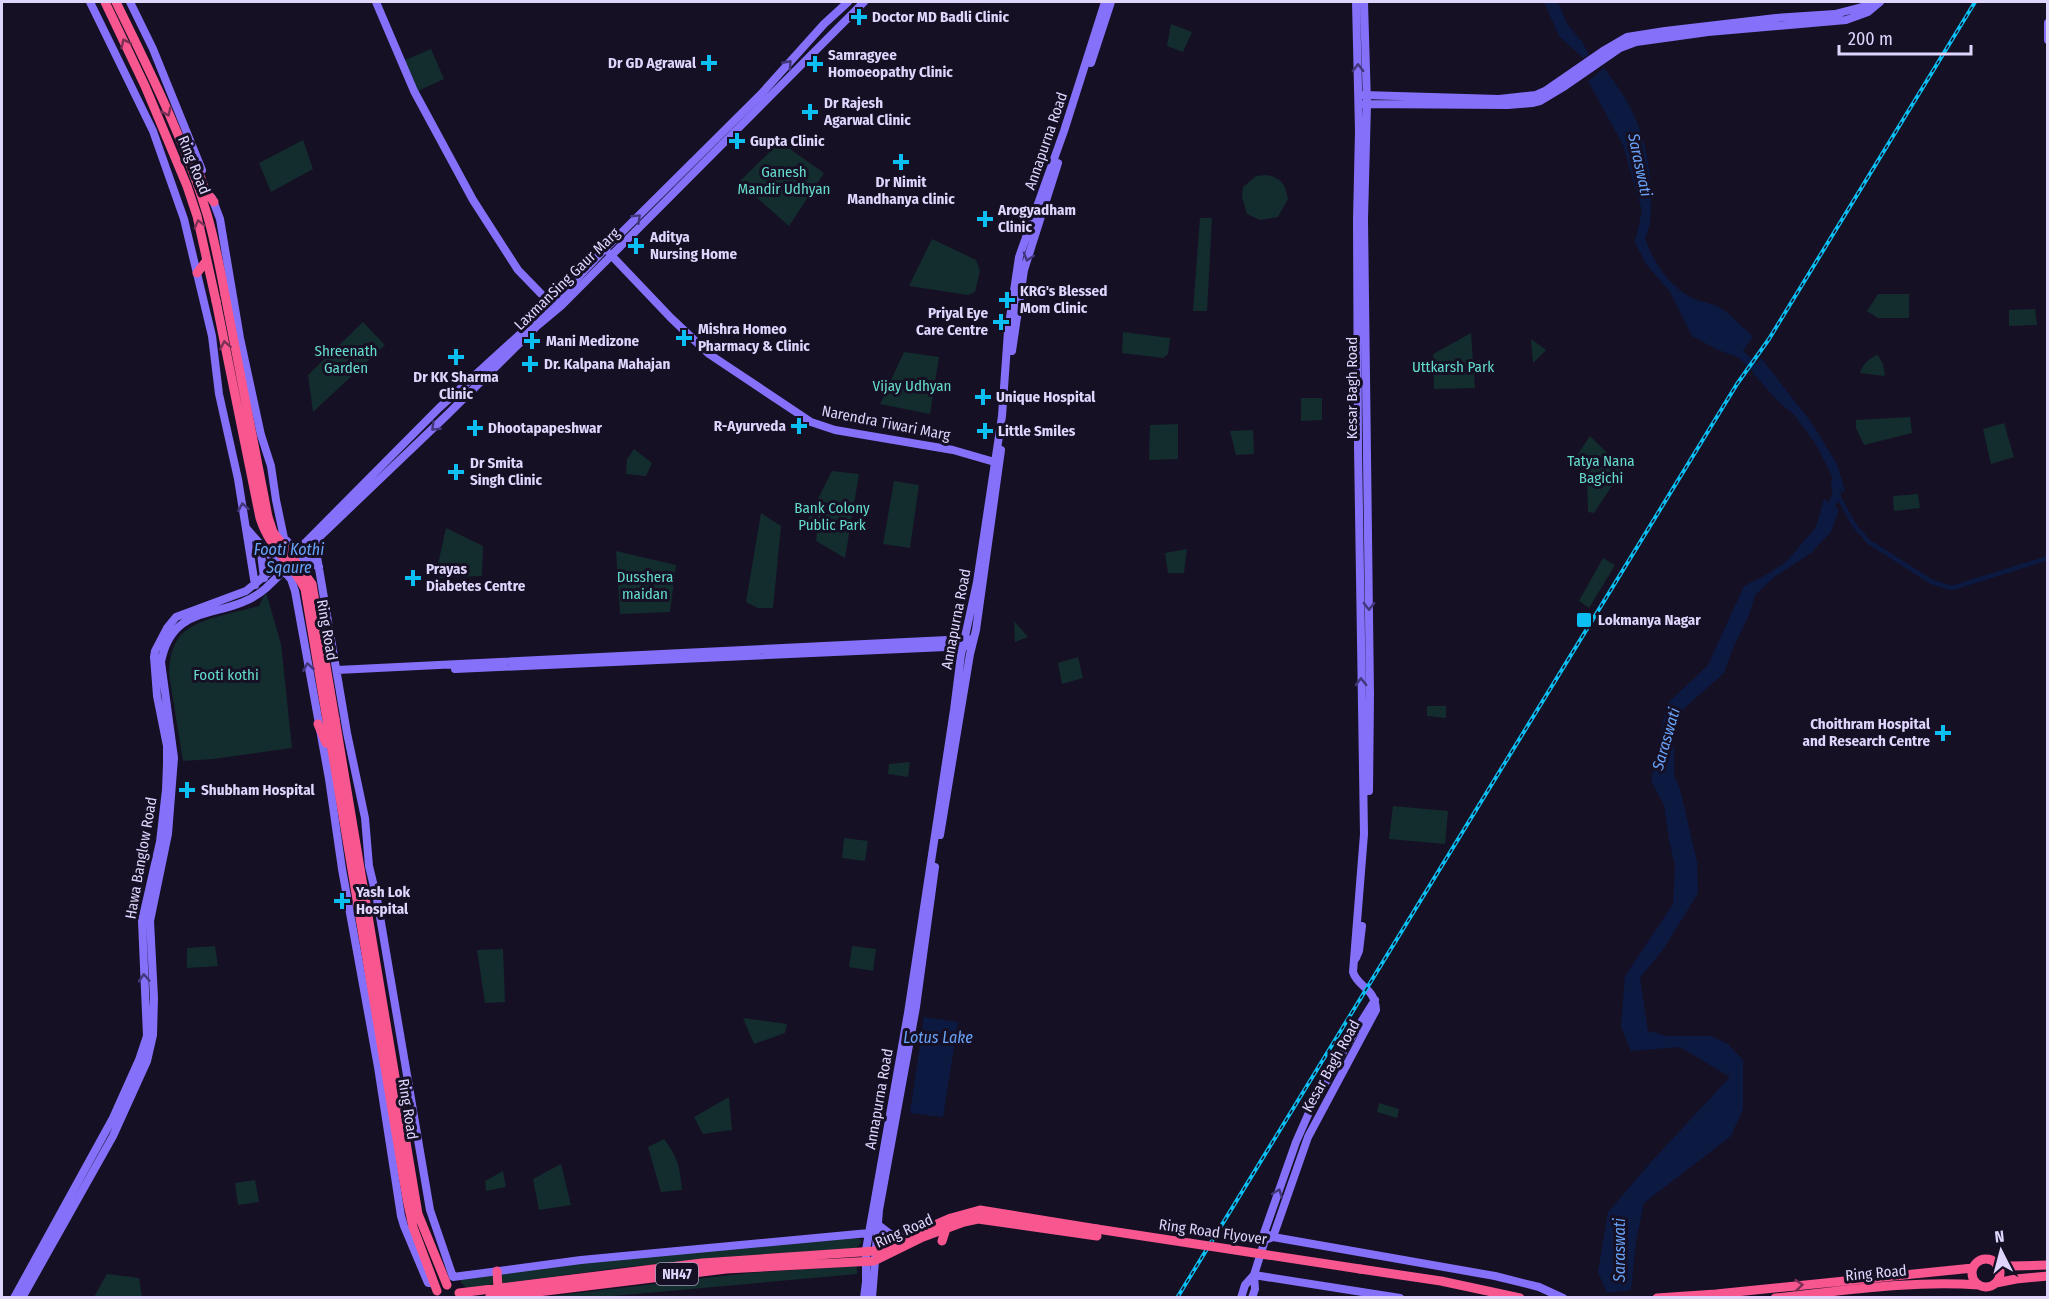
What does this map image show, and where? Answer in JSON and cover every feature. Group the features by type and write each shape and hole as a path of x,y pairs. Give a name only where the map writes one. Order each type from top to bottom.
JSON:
{"highway":[{"name":"Ring Road","path":"105,2 145,86 187,186 197,216 207,260 221,298"},
{"name":"Ring Road","path":"116,2 143,57 186,157 208,220 221,298 273,532 312,584 326,721 382,1066 410,1215 436,1290"},
{"path":"186,157 196,164 206,190 214,202"},
{"path":"197,273 207,260"},
{"name":"Ring Road","path":"326,721 364,867 418,1214 447,1285"},
{"name":"Ring Road Flyover","path":"906,1237 969,1212 980,1210 1360,1272"},
{"name":"Ring Road Flyover","path":"946,1229 978,1219 1360,1272 1520,1298"},
{"path":"942,1241 946,1229"},
{"name":"Ring Road","path":"489,1298 726,1269 870,1256 946,1229"},
{"path":"429,1240 438,1236"},
{"name":"Ring Road","path":"460,1295 498,1288 702,1263 870,1256 906,1237"},
{"path":"1657,1298 1972,1268 1977,1262 1985,1259 1996,1264 2012,1266 2048,1265"},
{"path":"1996,1264 2000,1273 1996,1283"},
{"path":"1972,1268 1973,1280 1979,1285 1988,1287 2016,1278 2048,1276"},
{"path":"497,1271 498,1288"},
{"name":"Ring Road","path":"1775,1298 1914,1285 1952,1283 1979,1285"},
{"name":"Ring Road Flyover","path":"1440,1284 1493,1298"},
{"path":"436,1290 447,1285 453,1286 460,1295"}],"main road":[{"path":"90,2 153,131 184,219 212,336 219,394 238,479 255,585"},
{"path":"130,2 153,49 219,219 240,338 261,435 271,466 284,538 297,552 319,567"},
{"path":"376,2 414,92 473,200 518,270 552,305"},
{"name":"LaxmanSing Gaur Marg","path":"280,568 440,408 552,305 605,249 764,92 825,24 848,2"},
{"name":"LaxmanSing Gaur Marg","path":"297,552 317,541 611,255 864,2"},
{"name":"Annapurna Road","path":"864,1298 916,1007 964,643 997,463 1008,331 1018,257 1067,122 1105,2"},
{"name":"Annapurna Road","path":"872,1298 869,1233 947,772 973,642 1024,270 1111,2"},
{"name":"Kesar Bagh Road","path":"1356,2 1363,99 1357,220 1358,447 1366,774"},
{"name":"Kesar Bagh Road","path":"1274,1233 1308,1137 1376,1010 1376,1000 1368,988 1355,977 1353,970 1364,842 1370,694 1364,219 1364,2"},
{"path":"1363,99 1508,105 1532,103 1549,96 1619,40 1636,35 1776,18 1835,14 1862,7 1871,2"},
{"path":"1605,53 1652,39 1846,20 1868,12 1880,2"},
{"path":"2048,23 2048,40"},
{"name":"Narendra Tiwari Marg","path":"605,249 709,354 811,422 844,432 953,450 997,463"},
{"path":"246,528 291,579 295,591 326,721 382,1066"},
{"path":"284,538 306,542"},
{"path":"317,541 316,551 347,733 365,818 364,867 377,899 430,1210 453,1277 581,1260 869,1233"},
{"path":"260,545 264,578"},
{"name":"Hawa Banglow Road","path":"14,1298 113,1118 139,1060 147,1036 142,921 159,842 167,764 165,734 157,696 155,651 167,628 176,617 246,591 280,568"},
{"name":"Hawa Banglow Road","path":"22,1298 113,1136 147,1061 153,1035 154,998 150,921 171,814 174,758 161,662 164,648 174,631 185,620 255,597 280,568"},
{"path":"338,672 973,642"},
{"path":"1251,1298 1255,1288 1254,1275 1264,1237 1296,1142 1311,1108 1348,1042 1376,1000"},
{"path":"877,1224 890,1234 906,1237"},
{"path":"1264,1237 1274,1233 1495,1276 1539,1287 1563,1298"},
{"path":"1241,1298 1245,1285 1254,1275"},
{"path":"1254,1275 1400,1298"}],"green space":[{"path":"1171,24 1192,32 1183,52 1167,46"},
{"path":"431,49 444,79 418,91 403,61"},
{"path":"303,140 313,169 271,192 259,163"},
{"name":"Ganesh Mandir Udhyan","path":"780,142 824,173 789,226 739,182"},
{"path":"1267,175 1282,183 1288,199 1278,217 1260,220 1247,214 1242,197 1243,187 1256,176"},
{"path":"1200,218 1212,218 1207,311 1193,311"},
{"path":"932,239 976,260 980,271 975,292 968,295 909,286"},
{"path":"1878,294 1909,294 1909,318 1878,318 1867,311"},
{"path":"2035,309 2037,325 2009,326 2009,310"},
{"name":"Shreenath Garden","path":"363,322 385,345 313,412 308,375"},
{"path":"1123,332 1170,338 1168,354 1163,358 1122,353"},
{"name":"Uttkarsh Park","path":"1471,333 1475,388 1434,389 1433,354"},
{"path":"1531,339 1546,350 1533,363"},
{"name":"Vijay Udhyan","path":"904,352 939,357 930,414 880,404"},
{"path":"1878,355 1883,364 1885,376 1860,373 1862,367 1872,357"},
{"path":"1301,398 1322,398 1322,420 1301,421"},
{"path":"1910,417 1912,433 1864,445 1856,428 1856,420"},
{"path":"2004,423 2014,457 1991,464 1983,429"},
{"path":"1178,424 1178,459 1149,460 1150,425"},
{"path":"1253,430 1254,454 1236,455 1230,431"},
{"name":"Tatya Nana Bagichi","path":"1590,436 1623,469 1594,513 1588,512 1587,478 1576,457"},
{"path":"634,449 652,463 646,476 626,474 627,459"},
{"name":"Bank Colony Public Park","path":"832,471 859,474 845,558 816,541 817,532 803,529"},
{"path":"894,481 919,485 910,548 883,544"},
{"path":"1918,494 1920,508 1894,511 1893,496"},
{"path":"761,513 781,526 773,608 758,608 746,602"},
{"path":"446,528 483,546 482,576 435,578"},
{"path":"1187,549 1184,573 1168,573 1165,553"},
{"name":"Dusshera maidan","path":"616,551 676,565 670,612 620,614"},
{"path":"1603,558 1615,565 1589,608 1579,601"},
{"name":"Footi kothi","path":"266,592 281,644 292,748 183,761 169,674 175,643 183,633 195,625 259,606"},
{"path":"1014,621 1028,637 1015,642"},
{"path":"1078,657 1083,678 1062,684 1058,663"},
{"path":"1427,706 1446,706 1446,718 1427,716"},
{"path":"910,762 908,777 888,774 889,764"},
{"path":"1393,806 1448,811 1445,844 1389,839"},
{"path":"844,838 868,841 865,861 842,858"},
{"path":"215,946 218,966 187,968 187,948"},
{"path":"852,946 876,949 873,971 849,967"},
{"path":"503,949 505,1002 485,1003 477,950"},
{"path":"743,1018 787,1024 785,1033 754,1044"},
{"path":"729,1097 732,1130 703,1134 694,1117"},
{"path":"1379,1103 1399,1109 1397,1118 1377,1112"},
{"path":"664,1139 678,1163 682,1190 661,1192 648,1147"},
{"path":"561,1164 571,1205 539,1210 533,1179"},
{"path":"503,1171 506,1187 486,1191 485,1181"},
{"path":"255,1180 259,1202 238,1205 235,1183"},
{"path":"845,1238 860,1239 862,1242 856,1248 626,1267 467,1288 461,1283 461,1278 596,1261"},
{"path":"857,1266 857,1274 602,1297 535,1298 748,1273"},
{"path":"107,1274 139,1278 142,1297 94,1297"}],"water":[{"path":"1544,2 1558,2 1567,24 1583,43 1589,55 1583,58 1559,36"},
{"path":"1604,68 1629,105 1644,144 1651,190 1650,220 1645,238 1648,247 1658,265 1677,288 1694,299 1722,309 1753,337 1738,357 1718,350 1692,336 1670,292 1646,264 1635,242 1642,211 1623,145 1588,81"},
{"path":"1761,358 1811,422 1837,464 1845,491 1832,492 1832,476 1815,443 1794,415 1752,372"},
{"path":"1824,499 1839,510 1831,532 1811,553 1773,578 1755,595 1749,615 1724,673 1680,712 1674,740 1674,776 1680,789 1697,862 1698,893 1664,948 1640,978 1648,1031 1668,1036 1711,1036 1728,1044 1743,1060 1743,1109 1731,1136 1644,1203 1636,1241 1631,1290 1607,1293 1598,1272 1608,1212 1730,1077 1680,1047 1631,1051 1621,1027 1625,976 1673,904 1675,866 1664,805 1651,781 1667,704 1708,665 1744,586 1787,561 1816,527"},
{"name":"Lotus Lake","path":"924,1017 958,1022 943,1117 910,1113"}],"waterway":[{"name":"Saraswati","path":"1734,348 1762,374"},
{"name":"Saraswati","path":"1828,513 1837,494 1835,483"},
{"path":"1837,494 1854,525 1869,542 1932,582 1952,588 2048,558"}],"railway":[{"path":"1177,1298 1737,384 1769,339 1975,2"}],"place":[{"name":"Doctor MD Badli Clinic","path":"859,17"},
{"name":"Dr GD Agrawal","path":"709,63"},
{"name":"Samragyee Homoeopathy Clinic","path":"815,64"},
{"name":"Dr Rajesh Agarwal Clinic","path":"810,112"},
{"name":"Gupta Clinic","path":"737,141"},
{"name":"Dr Nimit Mandhanya clinic","path":"901,162"},
{"name":"Arogyadham Clinic","path":"985,219"},
{"name":"Aditya Nursing Home","path":"636,246"},
{"name":"KRG's Blessed Mom Clinic","path":"1007,300"},
{"name":"Priyal Eye Care Centre","path":"1001,322"},
{"name":"Mishra Homeo Pharmacy & Clinic","path":"684,338"},
{"name":"Mani Medizone","path":"532,341"},
{"name":"Dr KK Sharma Clinic","path":"456,357"},
{"name":"Dr. Kalpana Mahajan","path":"530,364"},
{"name":"Unique Hospital","path":"983,397"},
{"name":"R-Ayurveda","path":"799,426"},
{"name":"Dhootapapeshwar","path":"475,428"},
{"name":"Little Smiles","path":"985,431"},
{"name":"Dr Smita Singh Clinic","path":"456,472"},
{"name":"Prayas Diabetes Centre","path":"413,578"},
{"name":"Lokmanya Nagar","path":"1584,620"},
{"name":"Choithram Hospital and Research Centre","path":"1943,733"},
{"name":"Shubham Hospital","path":"187,790"},
{"name":"Yash Lok Hospital","path":"342,901"}],"water label":[{"name":"Footi Kothi Sqaure","path":"289,558"}]}
